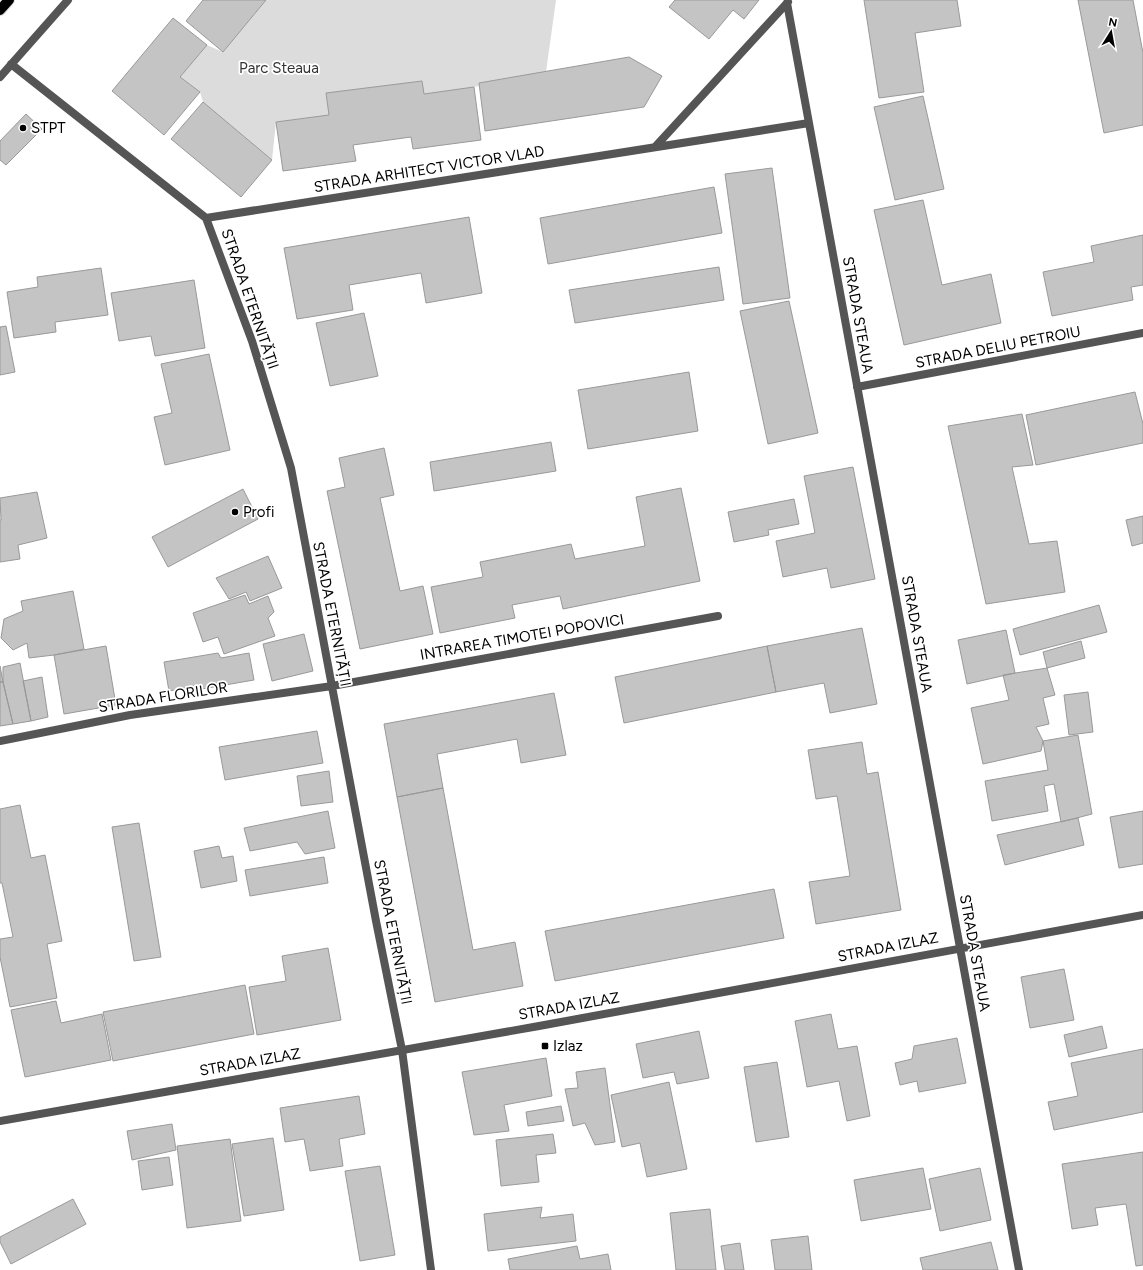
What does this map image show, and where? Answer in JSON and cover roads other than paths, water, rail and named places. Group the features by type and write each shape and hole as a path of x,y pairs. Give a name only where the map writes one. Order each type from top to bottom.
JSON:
{"main road":[{"path":"0,10 9,0"}],"street":[{"path":"0,77 68,0"},
{"path":"655,147 788,2"},
{"name":"STRADA STEAUA","path":"788,2 857,388 1019,1270"},
{"name":"STRADA ETERNITĂȚII","path":"11,64 206,218 252,341 291,468 376,921 402,1050 431,1270"},
{"name":"STRADA ARHITECT VICTOR VLAD","path":"206,218 809,123"},
{"name":"STRADA DELIU PETROIU","path":"857,388 1143,333"},
{"name":"INTRAREA TIMOTEI POPOVICI","path":"332,686 718,616"},
{"name":"STRADA FLORILOR","path":"0,741 130,716 332,686"},
{"name":"STRADA IZLAZ","path":"0,1120 539,1026 1143,915"}],"place":[{"name":"STPT","path":"23,128"},
{"name":"Profi","path":"235,512"},
{"name":"Izlaz","path":"545,1046"}],"park label":[{"name":"Parc Steaua","path":"279,68"}]}
